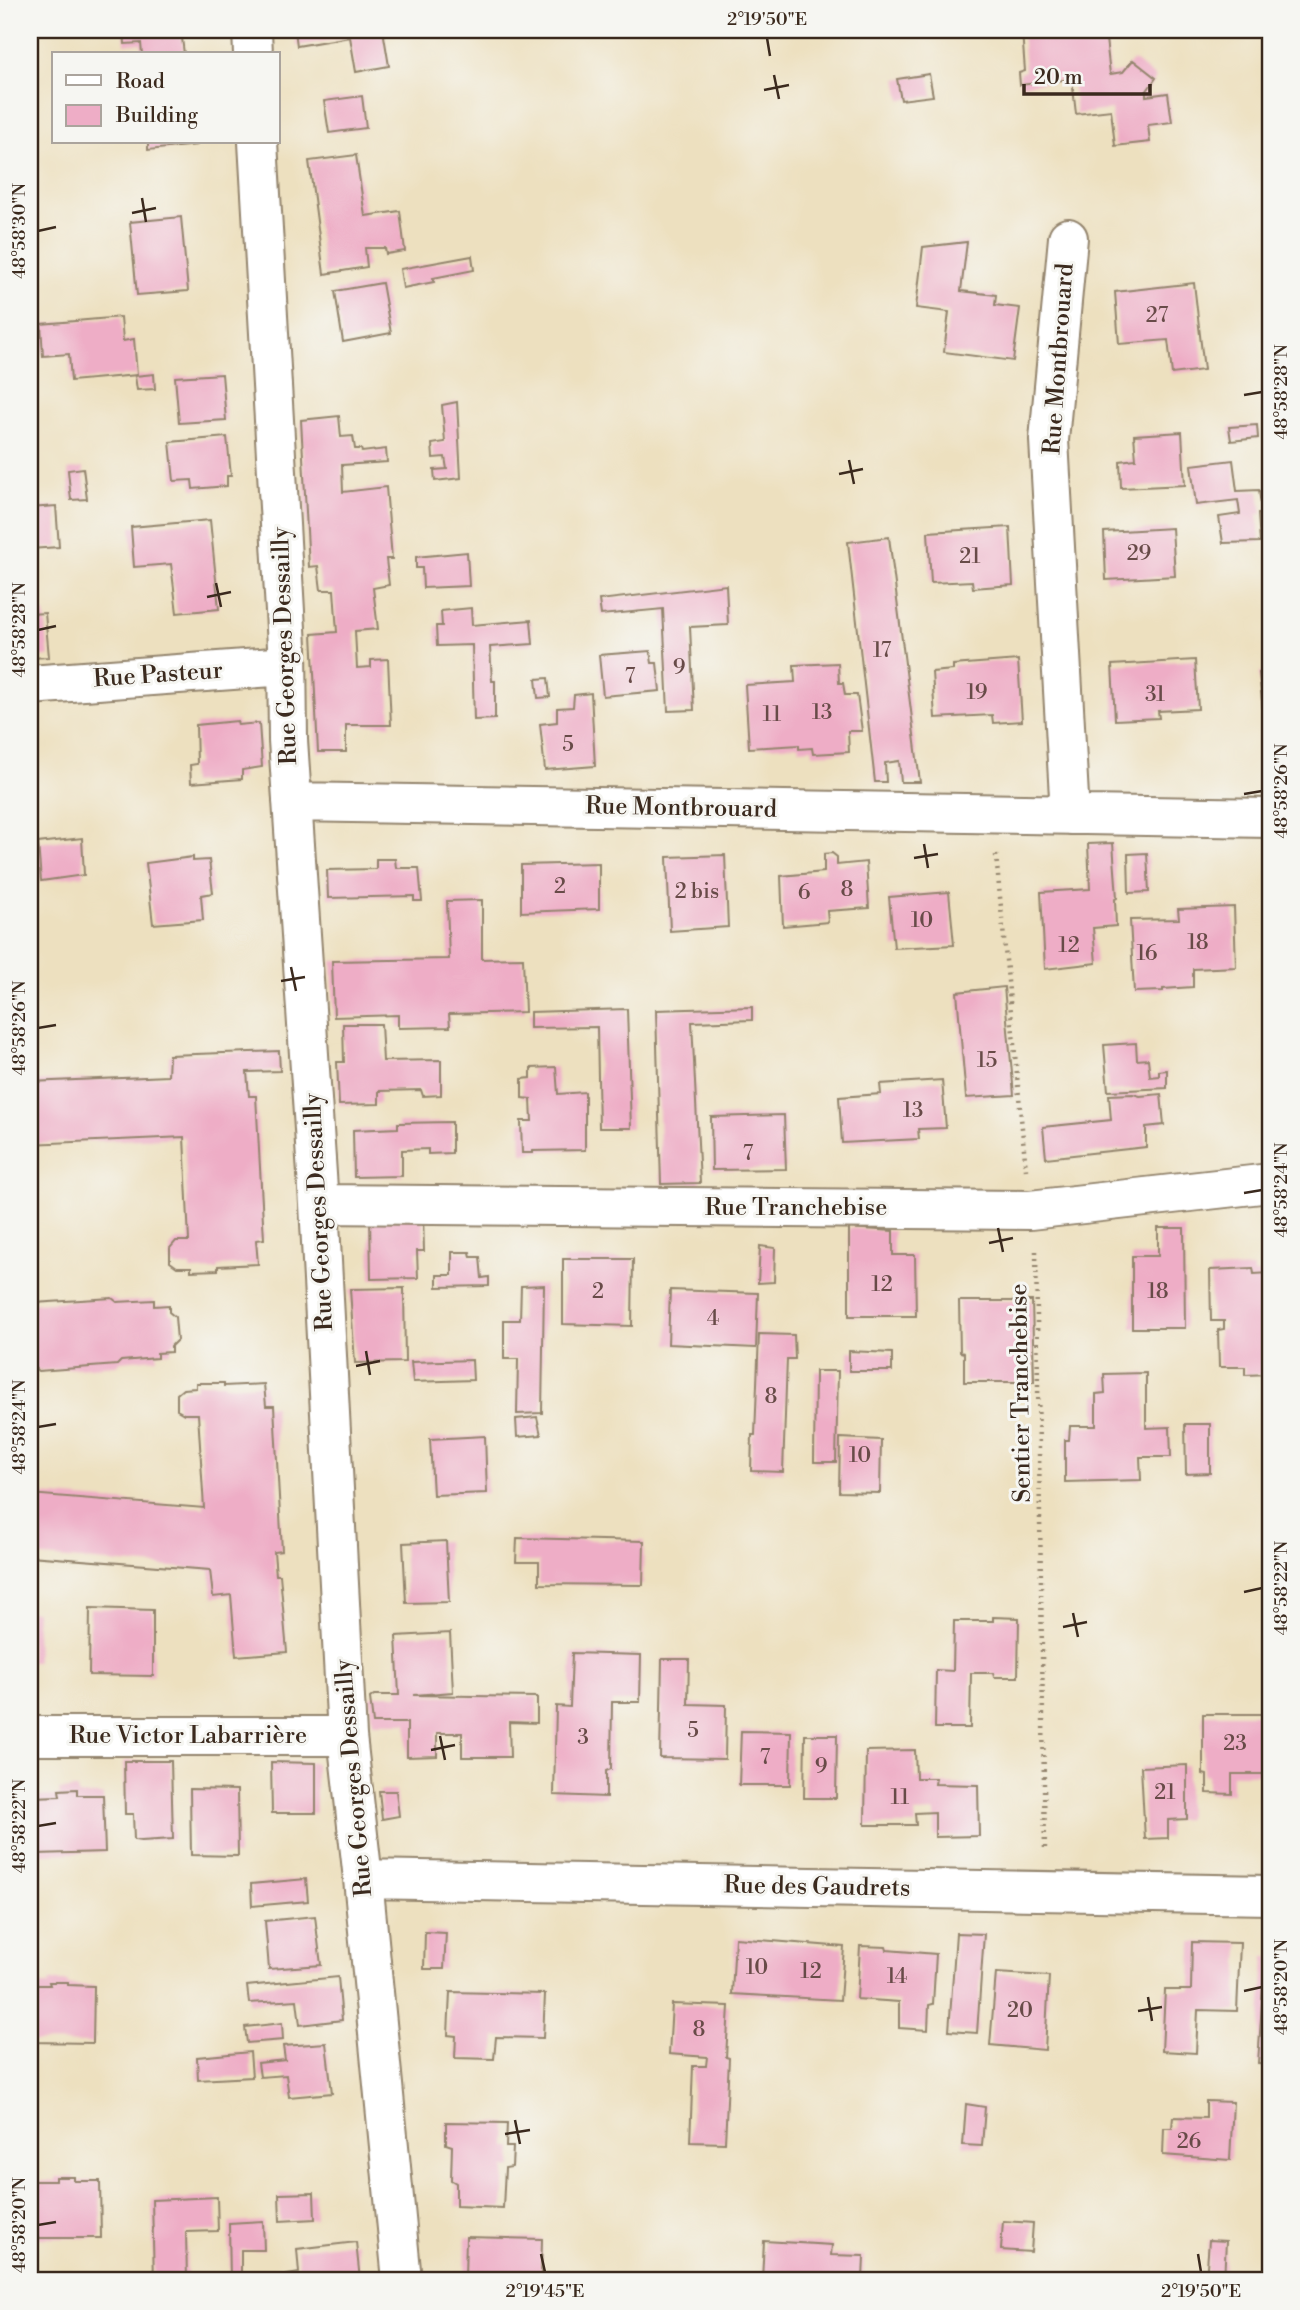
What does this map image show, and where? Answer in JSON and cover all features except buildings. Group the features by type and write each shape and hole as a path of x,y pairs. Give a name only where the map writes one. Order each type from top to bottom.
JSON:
{"street":[{"path":"252,30 253,52"},
{"name":"Rue Georges Dessailly","path":"258,144 287,646 292,802 319,1204 347,1736 402,2280"},
{"name":"Rue Montbrouard","path":"1068,238 1049,440 1070,815"},
{"name":"Rue Pasteur","path":"30,685 286,666"},
{"name":"Rue Montbrouard","path":"292,802 1270,818"},
{"name":"Rue Tranchebise","path":"319,1204 1030,1210 1270,1183"},
{"name":"Rue Victor Labarrière","path":"30,1736 347,1736"},
{"name":"Rue des Gaudrets","path":"363,1879 1270,1895"}],"path":[{"name":"Sentier Tranchebise","path":"992,814 1030,1210 1036,1239 1045,1891"}]}
